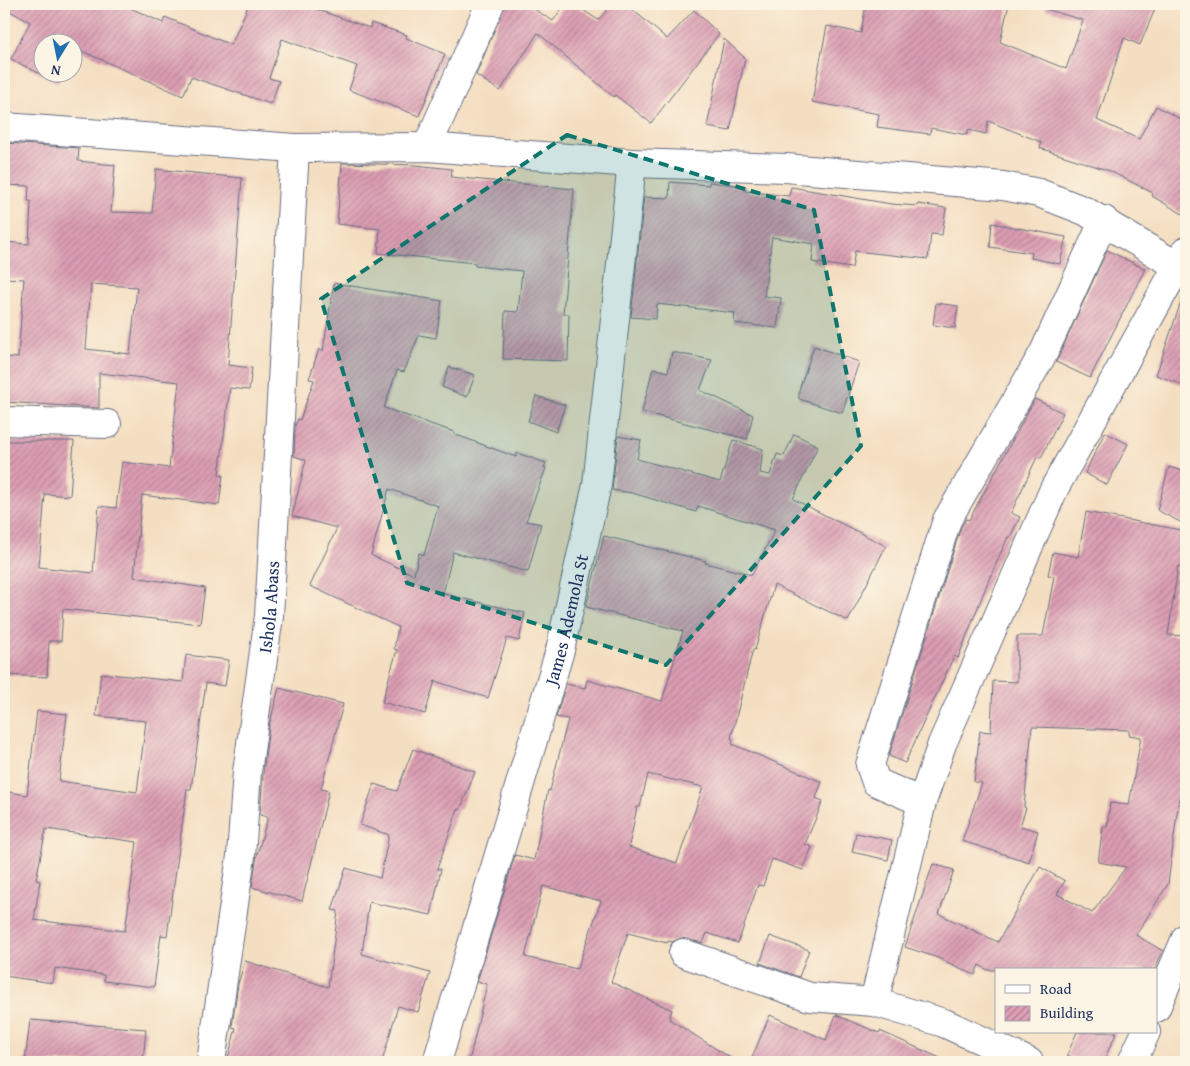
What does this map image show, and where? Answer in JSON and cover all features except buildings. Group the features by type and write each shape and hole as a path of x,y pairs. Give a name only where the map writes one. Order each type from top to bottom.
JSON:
{"street":[{"path":"427,147 490,4"},
{"path":"4,127 295,148 427,147 632,163 786,168 1003,186 1039,193 1104,220 1184,263 1054,489 942,744 922,802 874,1002"},
{"name":"Ishola Abass","path":"211,1062 241,856 247,772 269,616 295,148"},
{"name":"James Ademola St","path":"437,1062 560,650 597,485 632,163"},
{"path":"922,802 876,782 870,765 876,745 947,520 1044,352 1104,220"},
{"path":"4,421 107,424"},
{"path":"1158,1003 1186,938"},
{"path":"683,953 810,998 874,1002 944,1023 1029,1062"},
{"path":"1136,1062 1145,1034"}],"highlighted area":[{"path":"567,135 814,210 861,446 666,665 407,583 321,299"}]}
